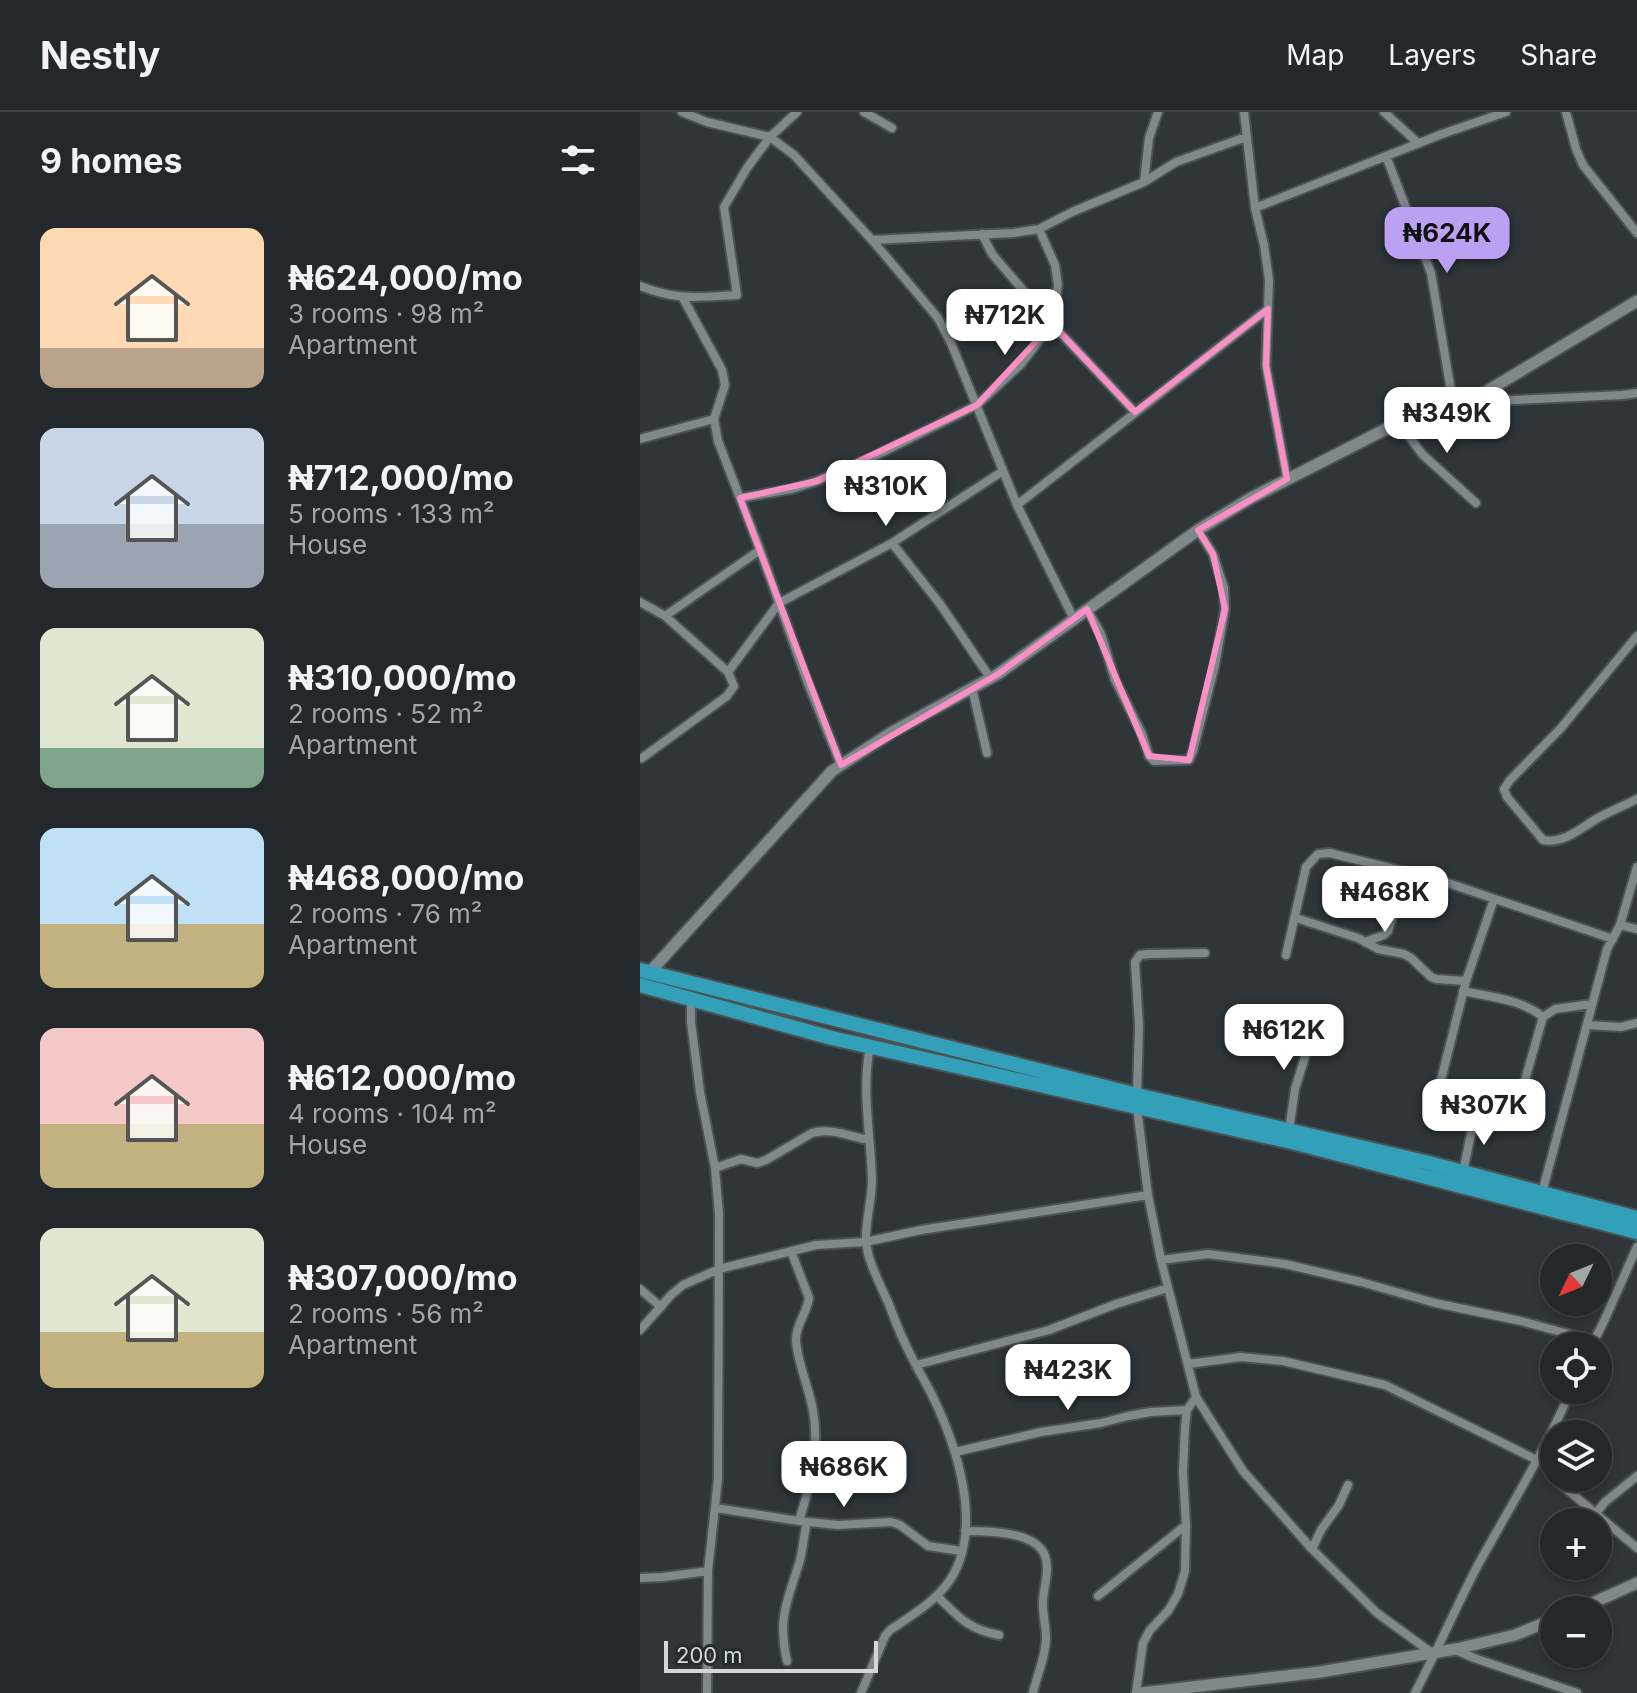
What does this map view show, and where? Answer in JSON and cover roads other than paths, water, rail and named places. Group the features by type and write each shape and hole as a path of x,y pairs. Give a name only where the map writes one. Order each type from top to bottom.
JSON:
{"highway":[{"path":"643,976 691,1000 870,1047 1288,1136 1636,1220"},
{"path":"643,976 1137,1102"},
{"path":"1288,1136 1463,1172 1636,1220"}],"street":[{"path":"682,112 707,122 770,137 794,155 938,318 1017,505 1074,619"},
{"path":"640,286 683,298 737,295 724,207 770,137 797,112"},
{"path":"864,112 892,128"},
{"path":"1144,182 1146,151 1158,112"},
{"path":"1244,112 1255,208 1269,280 1266,366 1287,479"},
{"path":"1384,112 1418,143"},
{"path":"1255,208 1418,143 1506,112"},
{"path":"1566,112 1583,165 1637,233"},
{"path":"872,240 1039,229 1144,182 1176,162 1246,137"},
{"path":"1386,156 1431,273 1454,409"},
{"path":"740,498 792,489 817,481 977,405 1021,364 1052,324 1058,285 1055,265 1039,229"},
{"path":"982,234 992,254 1052,324 1135,412"},
{"path":"683,298 722,370 725,385 714,419 718,441 841,765"},
{"path":"643,976 832,771 892,732 991,679 1198,530 1251,498 1378,433 1469,402 1637,301"},
{"path":"1017,505 1268,309"},
{"path":"1469,402 1637,393"},
{"path":"640,439 714,419"},
{"path":"1400,424 1422,454 1476,503"},
{"path":"728,672 779,603 892,543 1003,471"},
{"path":"1087,609 1101,634 1115,680 1142,734 1149,756 1154,761 1189,760 1215,665 1225,609 1224,588 1213,554 1198,530"},
{"path":"892,543 940,604 991,679"},
{"path":"665,616 760,550"},
{"path":"640,602 665,616 728,672 734,686 727,696 642,758"},
{"path":"1637,636 1561,728 1504,789 1507,797 1543,840 1551,842 1571,835 1637,799"},
{"path":"972,688 987,753"},
{"path":"1286,955 1306,867 1318,854 1330,853 1442,881 1613,939"},
{"path":"1542,1193 1607,949 1620,925 1637,867"},
{"path":"1365,942 1388,931 1406,873"},
{"path":"1475,1115 1448,1098 1440,1084 1463,991 1494,899"},
{"path":"1296,918 1358,938 1378,949 1404,954 1436,979 1466,981"},
{"path":"1620,925 1637,929"},
{"path":"1205,953 1140,955 1135,962 1139,1026 1137,1102 1148,1195 1177,1328 1196,1397 1243,1471 1312,1549 1377,1613 1434,1653"},
{"path":"1463,991 1518,1002 1543,1017"},
{"path":"691,1000 700,1092 715,1168 719,1214 719,1465 708,1571 707,1693"},
{"path":"1475,1115 1484,1112 1505,1114 1516,1107 1543,1017 1555,1009 1592,1004"},
{"path":"1288,1136 1295,1089 1319,1012"},
{"path":"1587,1025 1621,1027 1637,1023"},
{"path":"861,1693 885,1636 937,1596 952,1578 965,1531 966,1497 955,1452 934,1398 903,1341 865,1242 872,1184 866,1098 870,1047"},
{"path":"1463,1172 1475,1115"},
{"path":"715,1168 741,1159 757,1163 766,1160 820,1131 869,1140"},
{"path":"640,1330 683,1285 719,1269 816,1245 865,1242 921,1230 1148,1195"},
{"path":"1598,1332 1637,1247"},
{"path":"787,1661 782,1624 786,1600 800,1559 815,1440 814,1413 796,1340 809,1298 791,1251"},
{"path":"1161,1260 1208,1254 1285,1264 1555,1332"},
{"path":"916,1365 1049,1330 1168,1288"},
{"path":"640,1289 661,1307"},
{"path":"1188,1364 1241,1357 1283,1361 1385,1385 1537,1460"},
{"path":"1196,1397 1187,1410 1183,1472 1185,1571 1178,1594 1143,1643 1138,1693 1320,1672 1434,1653 1515,1635 1540,1625"},
{"path":"1415,1693 1477,1567 1537,1460 1564,1404"},
{"path":"955,1452 1128,1416 1187,1410"},
{"path":"1600,1508 1637,1476"},
{"path":"1312,1549 1348,1485"},
{"path":"1570,1492 1590,1508"},
{"path":"716,1508 838,1525 891,1522 928,1546 961,1551"},
{"path":"1098,1596 1186,1525"},
{"path":"1612,1527 1637,1548"},
{"path":"965,1531 995,1532 1027,1540 1038,1546 1045,1555 1047,1568 1042,1604 1046,1642 1033,1693"},
{"path":"640,1578 708,1571"},
{"path":"1608,1596 1637,1583"},
{"path":"937,1596 970,1627 999,1635"},
{"path":"1456,1649 1577,1693"}]}
